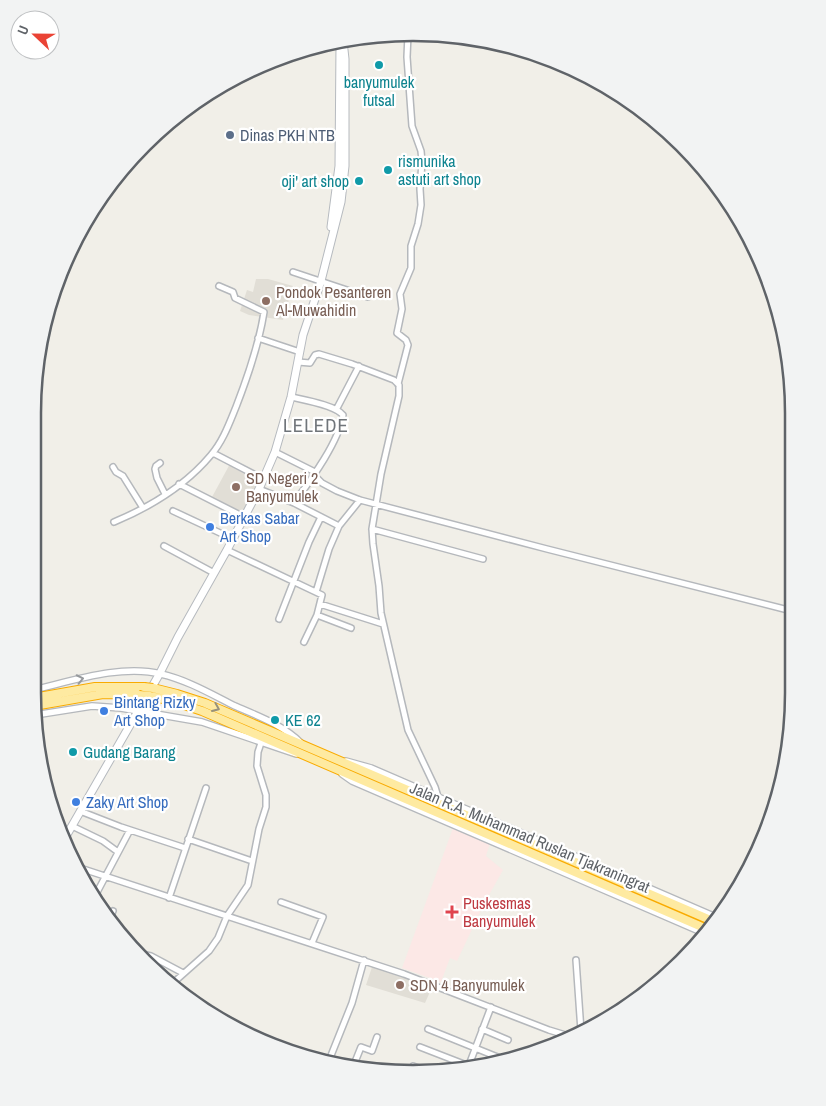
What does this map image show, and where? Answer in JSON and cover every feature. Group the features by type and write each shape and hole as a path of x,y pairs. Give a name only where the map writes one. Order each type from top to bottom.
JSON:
{"highway":[{"name":"Jalan R.A. Muhammad Ruslan Tjakraningrat","path":"41,696 95,686 153,688 192,698 708,919"},
{"name":"Jalan R.A. Muhammad Ruslan Tjakraningrat","path":"41,705 102,694 139,695 165,699 196,709 701,927"}],"main road":[{"path":"69,832 160,673 178,637 233,540 274,452 291,397 306,327 332,242 332,222 340,186 340,48"}],"street":[{"path":"398,384 408,345 406,340 397,333 402,310 400,294 411,268 411,246 418,224 421,205 422,162 421,151 412,126 408,41"},
{"path":"293,272 368,297"},
{"path":"114,522 143,508 180,484 213,453 224,434 245,387 253,362 264,311 236,298 233,292 219,286"},
{"path":"258,338 300,352"},
{"path":"298,362 309,363 315,355 319,354 359,366 394,380 400,388 382,467 372,528 375,563 379,586 379,604 408,730 438,797"},
{"path":"336,410 359,366"},
{"path":"291,397 336,410 343,415 338,434 294,503"},
{"path":"274,452 315,472 316,477 322,483 337,492 360,500 785,609"},
{"path":"213,453 263,479"},
{"path":"160,463 156,466 155,471 165,494"},
{"path":"113,468 123,476 143,508"},
{"path":"180,484 244,517"},
{"path":"258,489 294,503 339,526"},
{"path":"316,592 329,549 339,526 360,500"},
{"path":"173,511 233,540"},
{"path":"279,619 309,542 321,517"},
{"path":"372,528 483,560"},
{"path":"164,546 214,572"},
{"path":"227,550 322,595 317,615 304,642"},
{"path":"320,604 383,624"},
{"path":"317,615 351,628"},
{"name":"Jalan R.A. Muhammad Ruslan Tjakraningrat","path":"41,688 108,673 130,671 160,673 201,689 271,723 292,735 304,745"},
{"name":"Jalan R.A. Muhammad Ruslan Tjakraningrat","path":"42,714 100,706 137,710 202,722 284,752 303,755"},
{"path":"177,979 209,951 218,938 227,916 247,887 266,807 266,795 257,766 260,743"},
{"name":"Jalan R.A. Muhammad Ruslan Tjakraningrat","path":"341,761 357,763 371,768 711,915"},
{"name":"Jalan R.A. Muhammad Ruslan Tjakraningrat","path":"338,770 352,781 698,931"},
{"path":"169,898 206,788"},
{"path":"80,811 185,848"},
{"path":"72,826 103,841 118,852"},
{"path":"98,891 130,830"},
{"path":"188,839 252,861"},
{"path":"87,871 364,960 436,985 560,1034"},
{"path":"281,902 323,917 312,943"},
{"path":"150,956 183,974"},
{"path":"331,1056 352,1002 364,960"},
{"path":"576,960 581,1024"},
{"path":"471,1061 491,1007"},
{"path":"428,1029 494,1056"},
{"path":"482,1029 508,1040"},
{"path":"356,1061 361,1047 372,1052 377,1037"},
{"path":"420,1047 459,1062"}],"shaded area":[{"name":"Pondok Pesanteren Al-Muwahidin","path":"256,279 268,279 293,286 283,320 249,315 240,311 247,290 253,292"},
{"name":"SD Negeri 2 Banyumulek","path":"231,462 261,478 242,513 212,497"},
{"name":"Puskesmas Banyumulek","path":"453,828 490,843 486,856 503,870 484,904 457,961 450,958 441,982 402,968"},
{"name":"SDN 4 Banyumulek","path":"372,967 377,969 378,967 433,985 425,1003 366,985"}],"place":[{"name":"banyumulek futsal","path":"379,65"},
{"name":"Dinas PKH NTB","path":"230,135"},
{"name":"rismunika astuti art shop","path":"388,170"},
{"name":"oji' art shop","path":"359,181"},
{"name":"Pondok Pesanteren Al-Muwahidin","path":"266,301"},
{"name":"SD Negeri 2 Banyumulek","path":"236,487"},
{"name":"Berkas Sabar Art Shop","path":"210,527"},
{"name":"Bintang Rizky Art Shop","path":"104,711"},
{"name":"KE 62","path":"275,720"},
{"name":"Gudang Barang","path":"73,752"},
{"name":"Zaky Art Shop","path":"76,802"},
{"name":"Puskesmas Banyumulek","path":"452,912"},
{"name":"SDN 4 Banyumulek","path":"400,985"}],"district":[{"name":"LELEDE","path":"316,425"}]}
